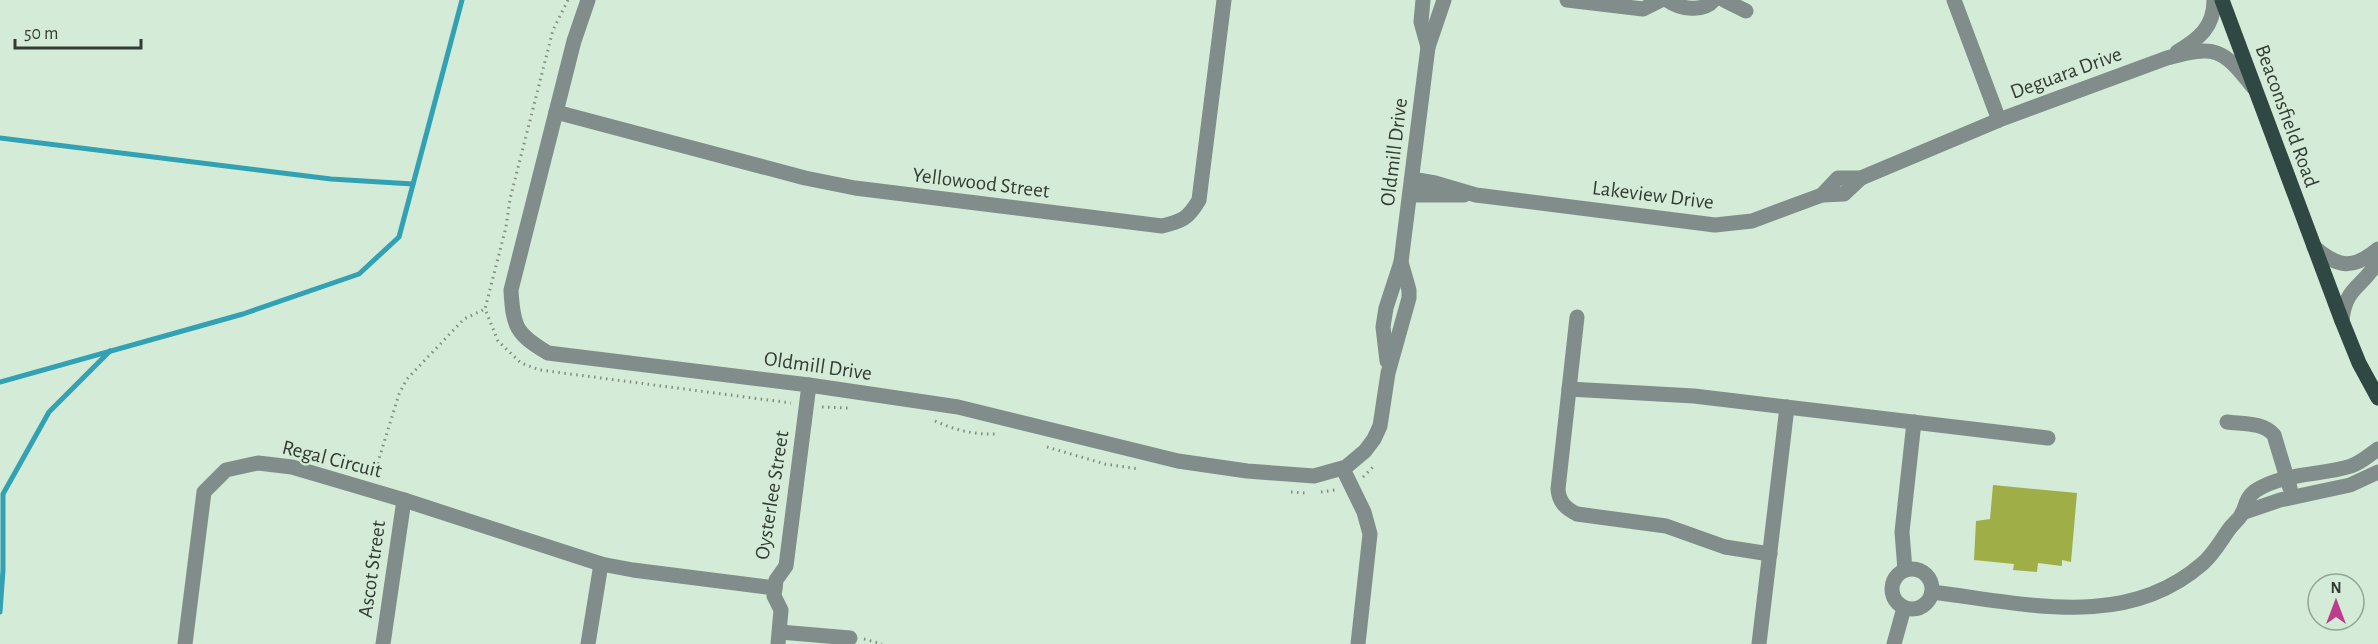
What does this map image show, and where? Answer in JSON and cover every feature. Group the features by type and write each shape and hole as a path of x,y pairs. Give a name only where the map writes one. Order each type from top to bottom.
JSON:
{"main road":[{"name":"Beaconsfield Road","path":"2222,0 2342,321 2359,363 2378,398"}],"street":[{"name":"Oldmill Drive","path":"588,0 574,41 511,290 513,318 525,339 548,353 958,407 1178,461 1302,477 1346,476 1377,432 1388,373 1408,298 1409,290 1401,262 1428,47 1444,0"},
{"name":"Yellowood Street","path":"556,112 805,178 855,188 1162,226 1179,222 1190,215 1198,200 1224,0"},
{"name":"Oldmill Drive","path":"1423,0 1421,22 1428,47"},
{"path":"1567,0 1643,9 1661,0"},
{"path":"1667,0 1673,4 1696,8 1709,5 1714,0"},
{"path":"1724,0 1746,11"},
{"name":"Deguara Drive","path":"1954,0 1999,120 2167,58 2202,50 2223,54 2236,65 2255,89"},
{"name":"Deguara Drive","path":"2167,58 2191,44 2207,29 2214,10 2214,0"},
{"name":"Lakeview Drive","path":"1413,179 1476,195 1715,225 1752,221 1822,195 1838,178 1861,178 1999,120"},
{"name":"Lakeview Drive","path":"1411,195 1438,197 1476,195"},
{"path":"2314,247 2339,264 2351,264 2366,259 2378,249"},
{"path":"2342,321 2343,306 2348,296 2373,270 2378,260"},
{"path":"1577,317 1558,489 1559,497 1567,509 1577,514 1666,526 1725,547 1770,554"},
{"name":"Oysterlee Street","path":"779,638 781,610 774,596 776,580 786,566 809,386"},
{"path":"1569,388 1694,396 2049,438"},
{"path":"1759,644 1787,407"},
{"path":"1905,570 1902,532 1914,422"},
{"path":"2227,422 2269,429 2274,435 2292,497"},
{"path":"1932,592 2060,608 2117,605 2158,592 2193,572 2211,555 2242,513 2246,501 2254,492 2287,478 2351,466 2363,461 2378,449"},
{"name":"Regal Circuit","path":"185,644 204,492 226,470 258,463 292,467 404,500 601,564 775,588"},
{"path":"2350,485 2351,466"},
{"path":"2242,513 2292,497 2350,485 2378,472"},
{"path":"1346,476 1367,519 1370,534 1370,551 1358,644"},
{"name":"Ascot Street","path":"383,644 404,500"},
{"path":"588,644 601,564"},
{"path":"1916,569 1925,574 1931,582 1930,599 1924,606 1914,610 1904,608 1894,600 1891,587 1897,575 1905,570 1916,569"},
{"path":"1894,644 1904,608"},
{"path":"779,638 850,638"}],"path":[{"path":"568,0 553,30 485,309 498,341 521,363 540,370 807,405 857,409"},
{"path":"369,490 399,394 407,379 464,319 485,309"},
{"path":"928,419 951,429 981,435 1002,433"},
{"path":"1036,444 1105,464 1139,469"},
{"path":"1289,492 1332,492 1346,476 1366,475 1378,461"}],"building":[{"path":"1993,485 2077,493 2071,562 2062,560 2062,566 2038,563 2037,572 2013,570 2014,564 1974,560 1976,521 1990,519"}],"waterway":[{"path":"0,382 243,314 359,274 399,237 462,0"},
{"path":"0,138 331,179 413,184"},
{"path":"0,612 3,570 3,494 49,412 110,351"}]}
